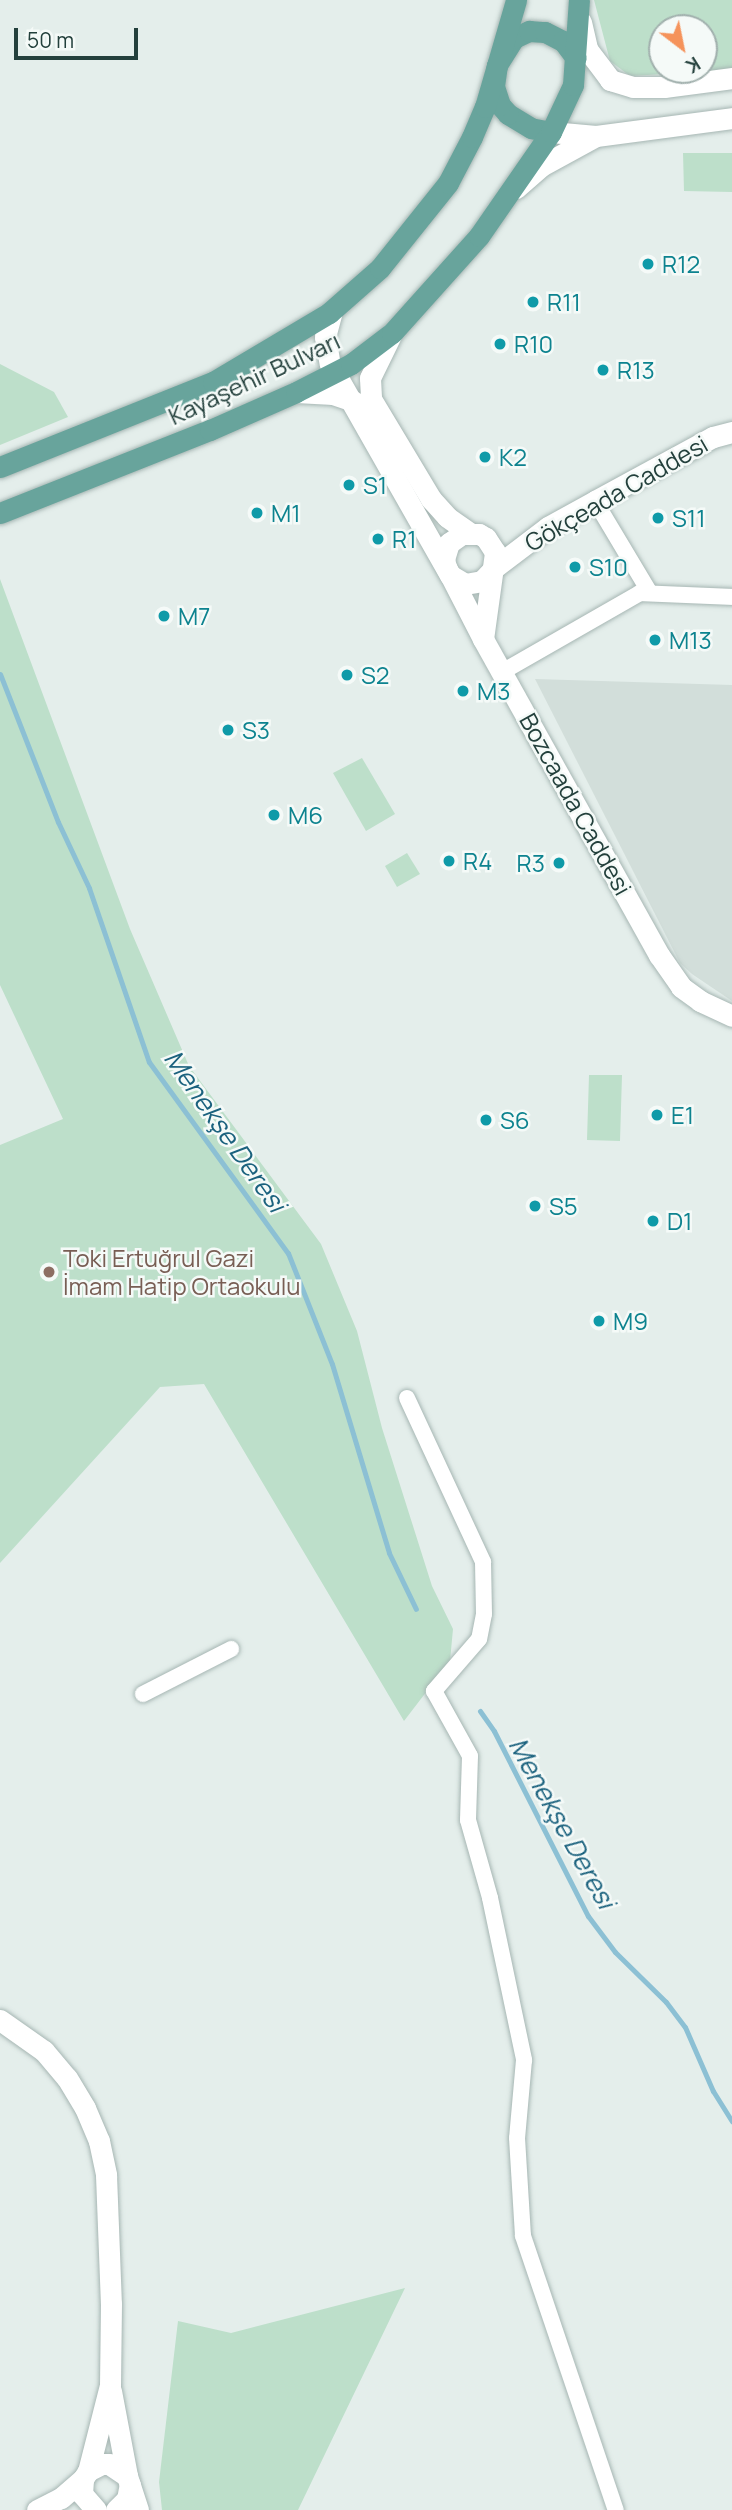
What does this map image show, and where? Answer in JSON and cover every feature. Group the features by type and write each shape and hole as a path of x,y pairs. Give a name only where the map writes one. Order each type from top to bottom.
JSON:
{"main road":[{"name":"Kayaşehir Bulvarı","path":"0,467 213,382 332,311 380,268 448,183 472,136 498,65 516,0"},
{"name":"Kayaşehir Bulvarı","path":"0,513 210,430 296,392 335,373 392,333 480,236 551,132 573,85 579,4"},
{"path":"551,132 531,128 508,114 500,105 494,86 498,65 514,38 530,31 545,32 563,41 576,58"}],"street":[{"path":"579,4 583,40 610,80"},
{"path":"576,58 610,80 634,87 664,87 732,78"},
{"path":"551,132 596,136 732,118"},
{"path":"508,194 541,166 596,136"},
{"name":"Bozcaada Caddesi","path":"332,311 325,337 327,354 335,373 354,401 659,955 681,986 700,1000 732,1016"},
{"path":"392,333 370,378 371,399 431,499 447,517 470,533"},
{"path":"296,392 332,394 354,401"},
{"name":"Gökçeada Caddesi","path":"446,567 450,575 465,584 482,581 494,568 548,527 713,437 732,432"},
{"path":"595,500 650,593"},
{"path":"446,567 444,559 449,543 455,537 470,533 479,534 492,544 495,552 494,568 483,639"},
{"path":"502,673 640,593 732,597"},
{"path":"407,1398 483,1562 484,1614 479,1639 434,1691 470,1756 468,1820 490,1898 524,2060 517,2138 523,2236 616,2510"},
{"path":"143,1694 231,1648"},
{"path":"0,2020 44,2051 67,2078 85,2108 99,2141 110,2206 110,2385 128,2480 138,2510"},
{"path":"94,2509 82,2494 110,2385"},
{"path":"37,2510 61,2498 86,2475 109,2464 128,2480"},
{"path":"116,2510 127,2499 128,2480"},
{"path":"53,2510 94,2509"}],"shaded area":[{"path":"535,679 732,685 732,1001 680,963"}],"green space":[{"path":"594,0 732,0 732,70 718,71 718,14 648,14 648,75 630,76 610,61"},
{"path":"683,153 732,153 732,192 684,191"},
{"path":"0,364 54,392 68,417 0,445"},
{"path":"0,579 130,929 189,1066 321,1244 357,1331 382,1428 432,1586 453,1629 450,1661 404,1721 204,1384 160,1387 0,1563 0,1145 63,1119 0,985"},
{"path":"362,758 395,814 366,831 333,773"},
{"path":"407,853 420,874 397,887 385,866"},
{"path":"589,1075 622,1075 620,1141 587,1140"},
{"path":"405,2288 298,2510 162,2510 159,2482 178,2321 231,2333"}],"waterway":[{"name":"Menekşe Deresi","path":"0,674 58,822 89,888 149,1062 288,1253 332,1364 389,1553 416,1609"},
{"name":"Menekşe Deresi","path":"480,1711 494,1731 588,1916 615,1952 666,2002 685,2027 713,2091 732,2122"}],"place":[{"name":"R12","path":"648,264"},
{"name":"R11","path":"533,302"},
{"name":"R10","path":"500,344"},
{"name":"R13","path":"603,370"},
{"name":"K2","path":"485,457"},
{"name":"S1","path":"349,485"},
{"name":"M1","path":"257,513"},
{"name":"S11","path":"658,518"},
{"name":"R1","path":"378,539"},
{"name":"S10","path":"575,567"},
{"name":"M7","path":"164,616"},
{"name":"M13","path":"655,640"},
{"name":"S2","path":"347,675"},
{"name":"M3","path":"463,691"},
{"name":"S3","path":"228,730"},
{"name":"M6","path":"274,815"},
{"name":"R4","path":"449,861"},
{"name":"R3","path":"559,863"},
{"name":"E1","path":"657,1115"},
{"name":"S6","path":"486,1120"},
{"name":"S5","path":"535,1206"},
{"name":"D1","path":"653,1221"},
{"name":"Toki Ertuğrul Gazi İmam Hatip Ortaokulu","path":"49,1272"},
{"name":"M9","path":"599,1321"}]}
